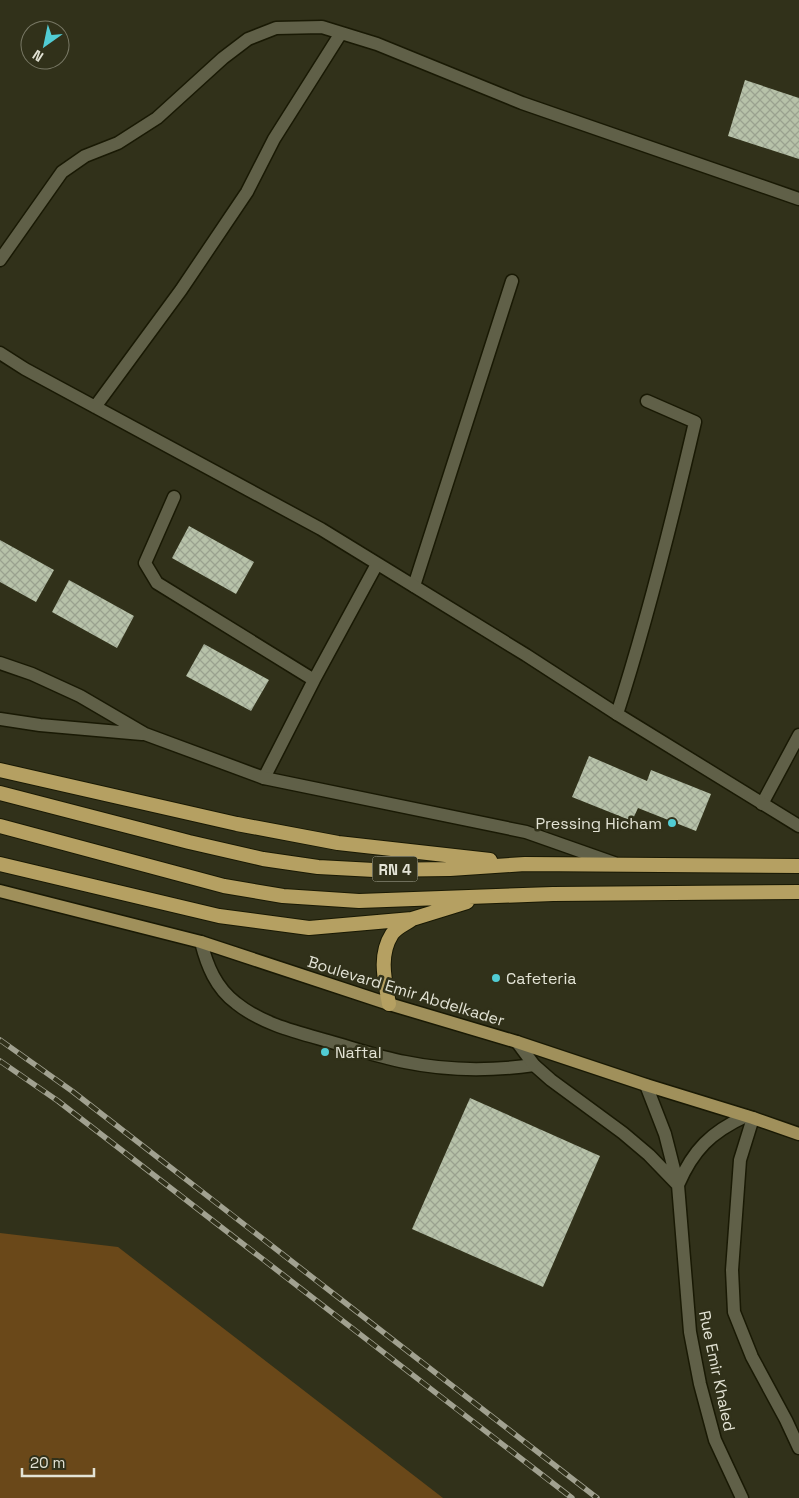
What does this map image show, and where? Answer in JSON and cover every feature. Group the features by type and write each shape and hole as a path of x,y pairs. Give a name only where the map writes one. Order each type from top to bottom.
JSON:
{"highway":[{"name":"RN 4","path":"0,770 237,824 329,841 525,864"},
{"name":"RN 4","path":"0,793 189,842 263,859 318,867 374,870 450,869 525,864 799,866"},
{"name":"RN 4","path":"0,826 224,886 283,896 359,900 553,894 799,892"},
{"name":"RN 4","path":"0,864 228,918 309,928 412,919 486,896"},
{"path":"389,1004 383,966 386,948 393,932 412,919"}],"main road":[{"name":"Boulevard Emir Abdelkader","path":"0,891 201,942 389,1004 516,1042 646,1086 750,1117 799,1134"}],"street":[{"path":"0,260 62,172 85,156 118,143 157,118 223,58 248,39 276,28 322,27 377,44 522,103 799,199"},
{"path":"95,407 181,290 247,192 274,139 341,33"},
{"path":"414,586 512,281"},
{"path":"0,353 25,370 321,529 799,826"},
{"path":"617,714 637,652 670,532 695,422 647,401"},
{"path":"174,497 145,563 158,583 314,680"},
{"path":"264,778 314,680 377,564"},
{"path":"0,663 32,674 80,696 145,734 264,778 526,832 621,865"},
{"path":"0,719 40,725 145,734"},
{"path":"762,804 799,735"},
{"path":"201,942 205,959 212,975 222,990 242,1008 265,1021 306,1035 403,1062 455,1069 534,1065"},
{"path":"516,1042 534,1065 649,1155 678,1186 686,1167 697,1150 711,1136 728,1124 750,1117"},
{"name":"Rue Emir Khaled","path":"646,1086 665,1134 678,1186 690,1332 700,1384 715,1440 742,1498"},
{"path":"750,1117 738,1177 732,1270 734,1312 752,1358 799,1448"}],"shaded area":[{"path":"0,1233 118,1247 443,1498 0,1498"}],"building":[{"path":"745,80 799,98 799,159 728,136"},
{"path":"189,526 254,562 236,594 172,558"},
{"path":"0,540 54,570 36,602 0,582"},
{"path":"69,580 134,616 117,648 52,612"},
{"path":"204,644 269,680 251,711 186,676"},
{"path":"589,756 647,781 651,770 711,794 696,831 638,808 632,821 572,797"},
{"path":"470,1098 600,1156 543,1287 412,1229"}],"railway":[{"path":"0,1040 72,1091 597,1498"},
{"path":"0,1061 58,1101 572,1498"}],"place":[{"name":"Pressing Hicham","path":"672,823"},
{"name":"Cafeteria","path":"496,978"},
{"name":"Naftal","path":"325,1052"}]}
